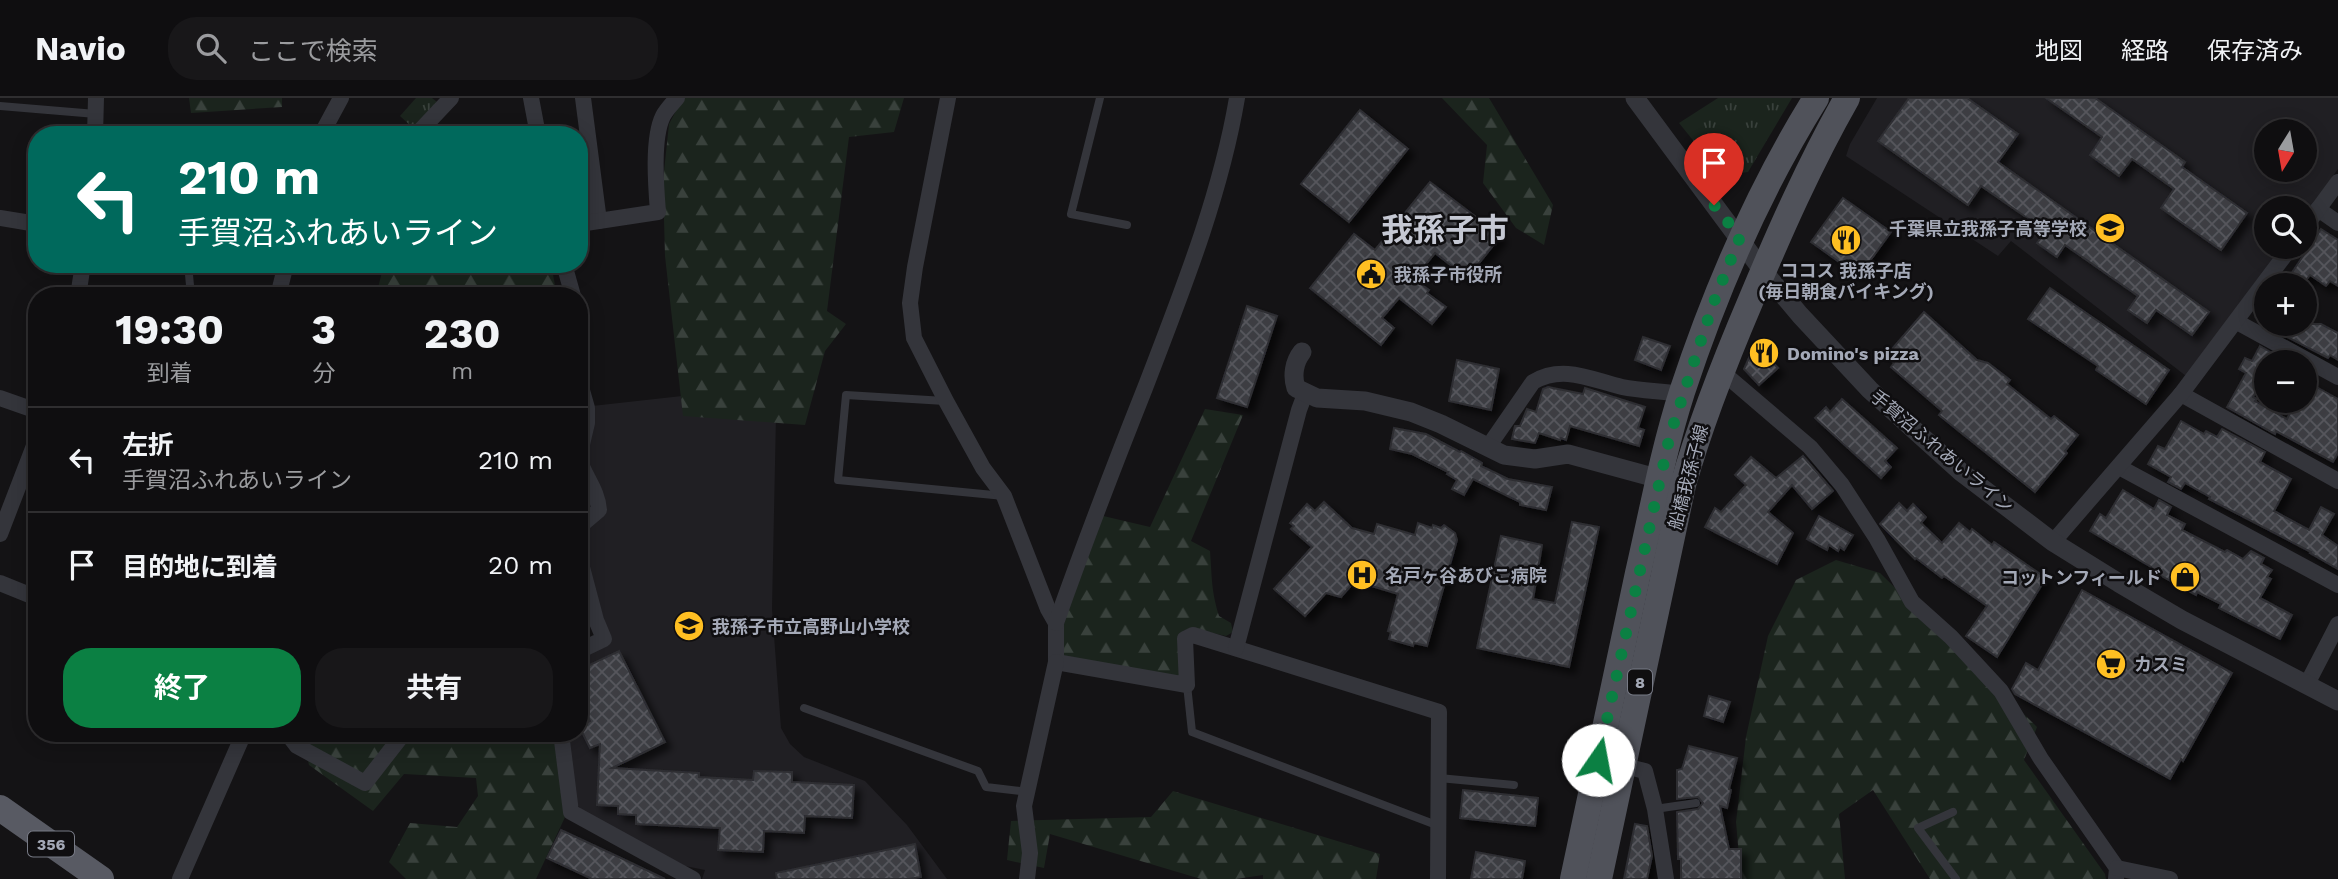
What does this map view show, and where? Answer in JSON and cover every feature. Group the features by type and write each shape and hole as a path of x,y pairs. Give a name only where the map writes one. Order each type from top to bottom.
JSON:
{"highway":[{"name":"356","path":"0,808 101,879"}],"main road":[{"name":"船橋我孫子線","path":"1573,879 1610,763 1671,482 1682,394 1713,304 1740,237 1768,181 1816,98"},
{"name":"船橋我孫子線","path":"1671,482 1695,442 1721,371 1792,204 1847,98"},
{"name":"船橋我孫子線","path":"1599,879 1610,763"}],"street":[{"path":"326,126 341,98"},
{"path":"425,126 451,98"},
{"path":"531,98 536,126"},
{"path":"583,98 587,126"},
{"path":"588,222 658,212 655,167 662,117 677,98"},
{"path":"948,98 910,303 914,338 983,468 1004,496 1056,623"},
{"path":"1027,879 1030,853 1024,806 1056,662 1056,623 1095,514 1186,281 1215,191 1237,98"},
{"name":"手賀沼ふれあいライン","path":"1635,98 1763,271 1800,314 1870,390 1961,472 2053,542 2182,620 2338,701"},
{"path":"95,126 96,106"},
{"path":"588,136 599,220"},
{"path":"2338,182 2318,209 2338,223"},
{"path":"0,218 28,223"},
{"path":"2053,542 2181,394 2282,259"},
{"path":"2236,322 2338,377"},
{"path":"1301,352 1293,380 1296,388 1306,394 1327,399 1365,401 1411,412 1504,455 1535,459 1568,454 1671,482"},
{"path":"1721,371 1801,439 1842,485 1877,539 1912,602 1951,637 2001,691 2041,759 2117,874 2170,879"},
{"path":"1488,447 1533,382 1539,378 1566,373 1587,376 1622,387 1682,394"},
{"path":"1236,648 1299,410 1306,394"},
{"path":"2181,394 2338,481"},
{"path":"0,398 28,408"},
{"path":"0,534 28,461"},
{"path":"2119,467 2338,585"},
{"path":"588,481 597,494 599,510 588,519"},
{"path":"0,583 28,594"},
{"path":"588,599 604,639 588,647"},
{"path":"2307,684 2338,624"},
{"path":"1056,662 1187,685 1185,639 1193,635 1439,712 1438,879"},
{"path":"180,879 240,742"},
{"path":"294,742 365,783 397,742"},
{"path":"562,742 572,812 693,879"},
{"path":"1610,763 1645,771 1655,809 1665,879"}],"lane":[{"path":"1100,98 1071,214 1127,225"},
{"path":"0,106 96,106"},
{"path":"946,401 846,395 838,480 1004,496"},
{"path":"1187,685 1192,732 1439,826"},
{"path":"804,708 978,771 986,787 1028,792"},
{"path":"1439,778 1514,785"},
{"path":"1655,809 1696,803"},
{"path":"1953,813 1918,828 1956,879"}],"shaded area":[{"name":"千葉県立我孫子高等学校","path":"1877,98 2338,98 2338,169 2317,198 2254,196 2254,259 2272,259 2262,273 2254,273 2254,284 2186,376 2011,241 1998,256 1846,156 1850,144"},
{"name":"我孫子市立高野山小学校","path":"691,395 776,416 772,609 781,728 790,744 804,757 865,781 907,825 947,879 702,879 705,870 685,866 582,811 577,804 567,742 588,742 588,653 610,642 588,564 588,528 601,516 588,465 588,433 592,406"}],"green space":[{"path":"189,98 282,98 282,107 191,113"},
{"path":"416,98 432,98 437,102 415,126 411,126 400,116"},
{"path":"683,98 904,98 894,132 849,137 827,311 846,324 825,351 805,425 683,416 665,256 663,181 669,124"},
{"path":"1442,98 1489,98 1553,205 1544,245 1516,228 1483,183 1487,145"},
{"path":"1718,98 1792,98 1748,172 1733,174 1718,171 1679,123"},
{"path":"382,273 553,273 555,287 378,287"},
{"path":"1205,409 1243,415 1191,541 1210,551 1213,591 1219,616 1231,623 1233,632 1226,636 1190,628 1183,631 1180,643 1183,678 1065,659 1062,647 1067,611 1099,515 1150,527"},
{"path":"1836,560 1880,573 2037,727 2024,760 2106,879 1930,879 1873,790 1839,814 1845,879 1741,879 1736,822 1746,737 1768,636 1796,580"},
{"path":"304,742 556,742 566,815 536,879 406,879 389,862 410,823 457,827 478,796 476,778 404,774 373,811 309,765"},
{"path":"1173,791 1380,854 1376,879 1263,879 1263,875 1236,879 1201,879 1050,834 1044,868 1007,860 1011,821 1151,817"}],"building":[{"path":"1909,98 1967,98 2018,134 1998,162 2209,312 2192,335 2156,310 2147,323 2128,310 2138,296 2065,245 2057,257 2037,243 2046,231 1981,186 1968,205 1878,141"},
{"path":"2046,98 2095,98 2185,162 2182,167 2247,213 2221,250 2161,208 2174,189 2132,159 2119,176 2090,155 2102,137"},
{"path":"1360,110 1408,149 1349,222 1301,184"},
{"path":"1430,182 1501,236 1467,278 1435,253 1414,279 1446,307 1432,324 1399,298 1382,318 1394,328 1381,345 1310,288 1354,234 1375,250"},
{"path":"1843,198 1891,232 1859,276 1811,242"},
{"path":"2321,229 2338,240 2338,286 2330,281 2326,286 2317,280 2317,273 2292,273 2301,259 2317,259 2317,235"},
{"path":"2050,288 2169,370 2146,404 2096,370 2098,366 2028,319"},
{"path":"1247,306 1277,316 1247,407 1217,398"},
{"path":"1924,312 1977,360 1988,363 2010,380 2007,384 2051,419 2054,416 2078,435 2035,492 1939,415 1942,411 1891,367 1894,363 1886,356"},
{"path":"2317,324 2338,333 2338,360 2285,336 2317,336"},
{"path":"1643,337 1670,346 1661,370 1635,360"},
{"path":"1757,347 1778,368 1759,385 1744,369 1751,353"},
{"path":"2254,357 2254,413 2276,413 2287,419 2290,413 2317,413 2317,387 2338,399 2338,453 2333,462 2227,407 2246,373 2239,369 2245,358 2252,361"},
{"path":"1457,360 1499,369 1491,410 1449,401"},
{"path":"1548,387 1583,394 1585,388 1645,407 1638,428 1644,430 1639,446 1570,426 1566,440 1539,433 1535,443 1512,439 1515,426 1520,426 1527,409 1536,412 1543,389"},
{"path":"1842,399 1897,448 1885,461 1891,467 1881,478 1815,418 1826,407 1830,412"},
{"path":"2181,421 2204,434 2206,431 2217,437 2222,429 2265,452 2260,462 2291,479 2274,511 2309,530 2321,507 2334,514 2322,535 2338,546 2338,569 2209,499 2210,497 2185,483 2181,489 2168,482 2171,477 2148,464 2158,446 2165,449"},
{"path":"1394,428 1426,434 1508,479 1552,487 1546,510 1520,505 1520,502 1473,479 1464,495 1452,489 1457,480 1447,474 1448,472 1412,454 1390,449"},
{"path":"1803,456 1833,491 1812,509 1792,485 1768,512 1793,533 1777,564 1705,527 1715,508 1721,512 1746,485 1735,475 1751,457 1776,478"},
{"path":"2123,490 2154,509 2159,500 2171,507 2167,515 2185,524 2182,530 2225,552 2227,550 2243,559 2251,551 2264,558 2261,564 2272,570 2267,577 2271,579 2260,598 2292,615 2280,639 2219,608 2221,604 2197,592 2196,595 2165,578 2090,531 2100,514 2106,518"},
{"path":"1324,502 1352,528 1374,534 1377,524 1415,535 1418,523 1432,528 1433,525 1441,528 1444,525 1455,533 1457,540 1427,646 1414,643 1413,646 1389,639 1391,632 1388,631 1398,594 1355,581 1341,597 1326,593 1305,616 1274,589 1312,547 1291,529 1294,526 1290,523 1307,504 1315,511"},
{"path":"1899,503 1907,511 1913,504 1926,517 1921,523 1942,543 1959,523 1970,532 1972,529 1992,545 1994,542 2046,578 1997,657 1966,636 1987,606 1915,559 1880,524"},
{"path":"1819,516 1853,535 1844,550 1840,547 1838,551 1829,545 1827,550 1807,539"},
{"path":"1572,522 1599,527 1569,667 1477,648 1501,536 1542,545 1533,599 1555,603"},
{"path":"2082,590 2232,673 2183,761 2181,759 2170,779 2015,694 2012,689 2026,663 2038,670"},
{"path":"619,651 665,742 612,768 699,773 699,777 753,780 754,771 792,772 792,782 854,785 852,818 805,816 804,833 764,831 763,852 718,850 720,828 636,824 636,815 618,814 618,806 597,805 600,744 590,748 587,742 590,721 588,666"},
{"path":"1709,696 1730,702 1723,722 1704,716"},
{"path":"1689,746 1737,758 1727,808 1720,806 1729,849 1741,849 1741,879 1681,879 1677,812 1698,809 1703,803 1698,797 1677,799 1677,770 1682,769"},
{"path":"1463,790 1538,798 1535,826 1460,818"},
{"path":"1635,824 1647,826 1652,856 1647,879 1624,879"},
{"path":"561,830 665,879 592,879 547,858"},
{"path":"915,844 921,877 777,879 776,873"},
{"path":"1476,852 1525,861 1522,879 1471,879"}],"place":[{"name":"千葉県立我孫子高等学校","path":"2110,228"},
{"name":"ココス 我孫子店 (毎日朝食バイキング)","path":"1846,240"},
{"name":"我孫子市役所","path":"1371,274"},
{"name":"Domino's pizza","path":"1764,353"},
{"name":"名戸ヶ谷あびこ病院","path":"1362,575"},
{"name":"コットンフィールド","path":"2185,577"},
{"name":"我孫子市立高野山小学校","path":"689,626"},
{"name":"カスミ","path":"2111,664"}],"district":[{"name":"我孫子市","path":"1445,230"}],"route":[{"path":"1598,760 1670,435 1713,304 1740,237 1714,205"}]}
